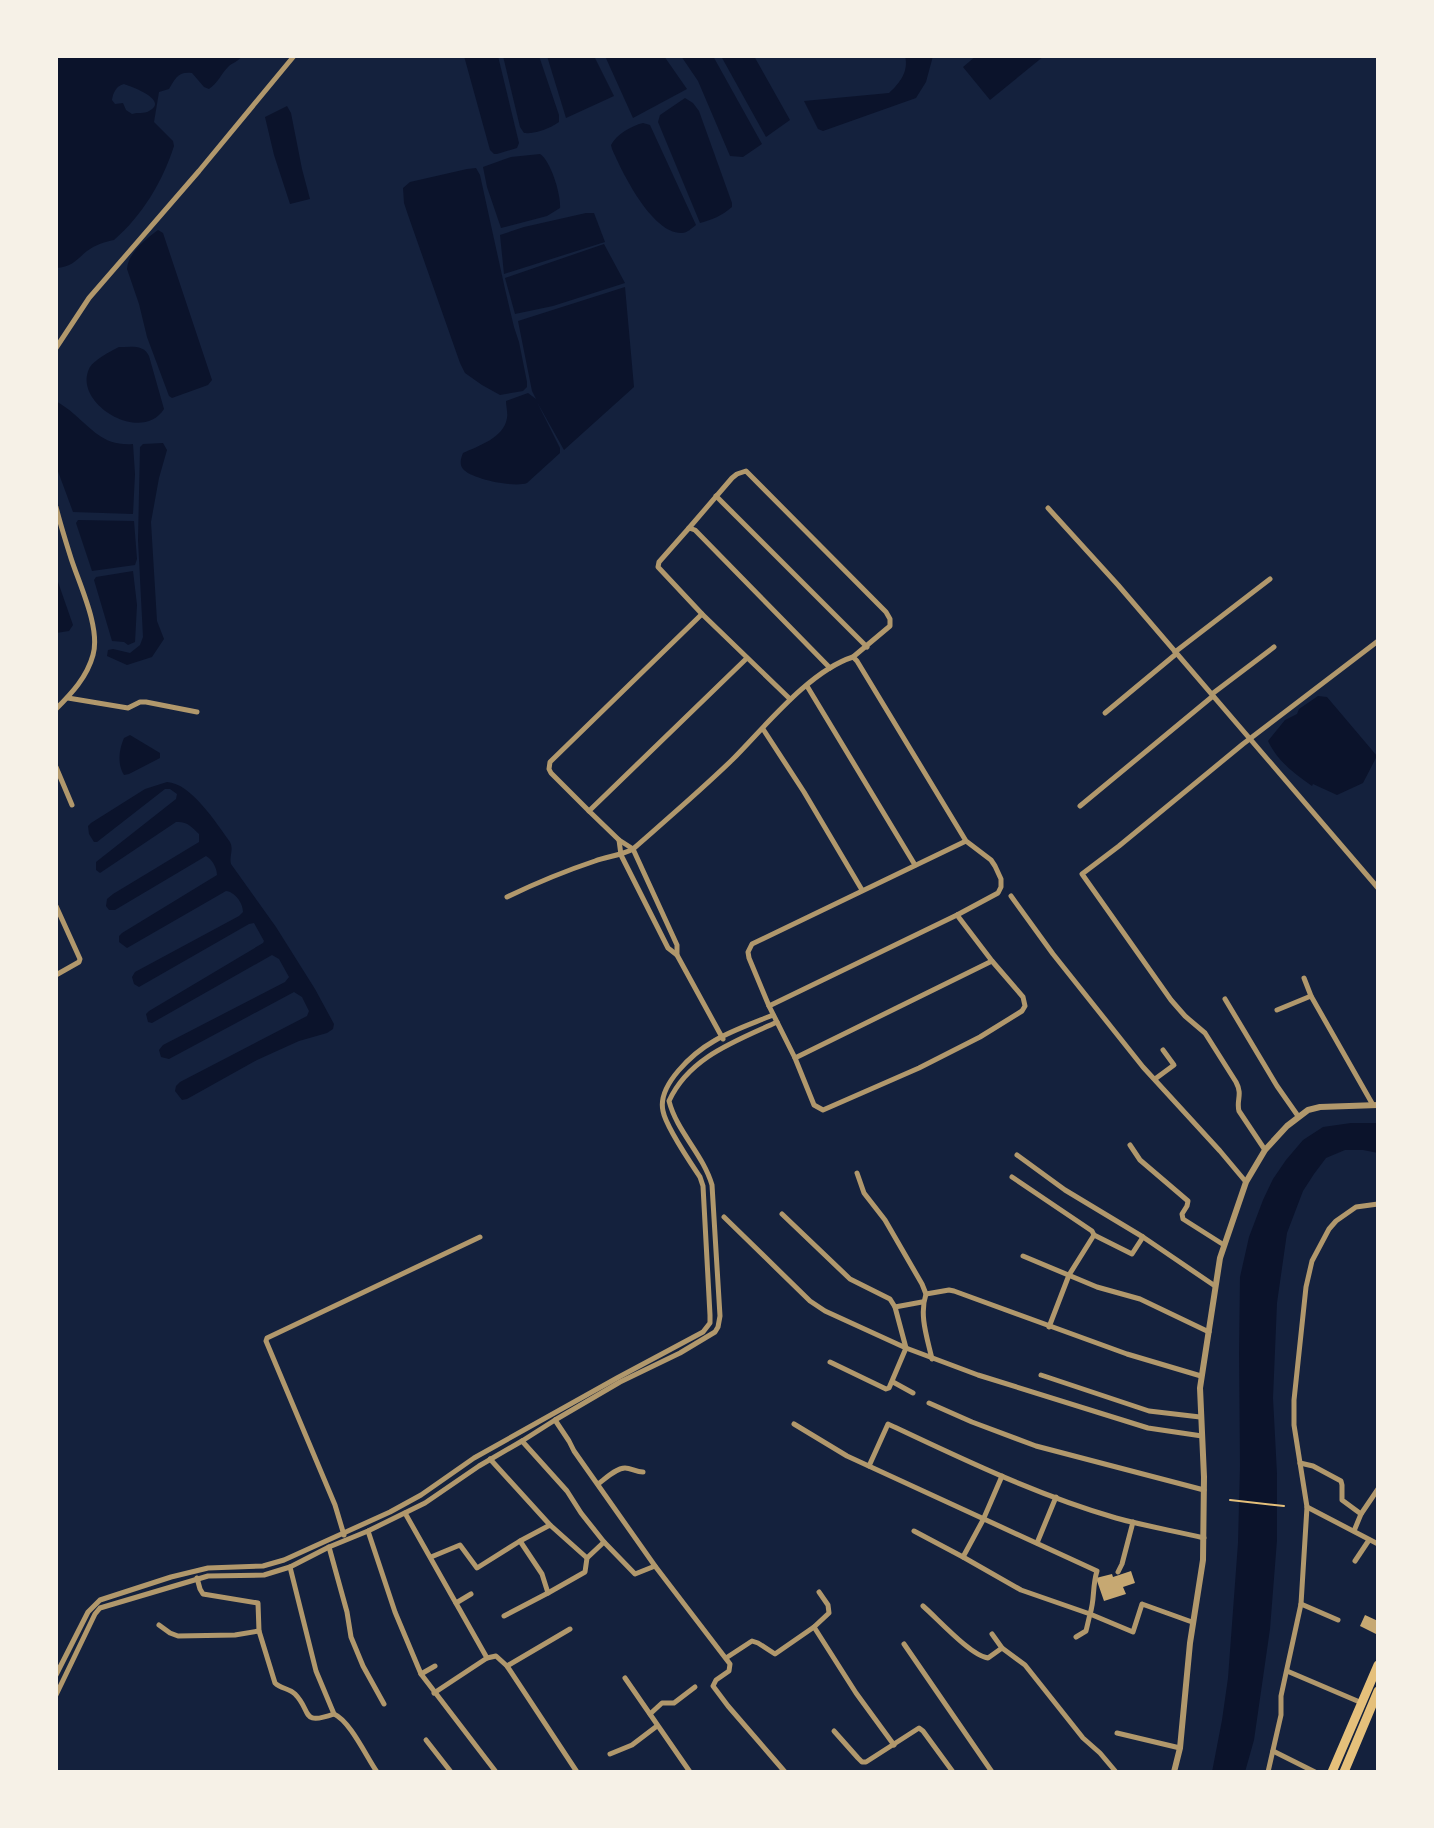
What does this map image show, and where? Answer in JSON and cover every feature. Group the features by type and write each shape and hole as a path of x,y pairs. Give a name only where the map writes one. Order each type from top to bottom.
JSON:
{"highway":[{"path":"1332,1772 1378,1665"},
{"path":"1344,1772 1378,1691"}],"street":[{"path":"56,348 89,298 294,56"},
{"path":"56,333 61,340"},
{"path":"507,897 537,883 633,849 709,782 790,699 830,668 867,647 890,626 886,612 747,471 732,478 657,566 702,614 790,699"},
{"path":"716,496 867,647"},
{"path":"56,507 94,635 94,652 88,670 68,698 56,709"},
{"path":"1048,508 1378,888"},
{"path":"689,528 695,530 830,668"},
{"path":"1105,713 1175,653 1270,579"},
{"path":"677,955 677,945 633,849 619,840 549,769 550,762 702,614"},
{"path":"1265,1150 1238,1108 1240,1089 1205,1033 1171,1000 1083,874 1378,641"},
{"path":"1080,806 1212,695 1274,647"},
{"path":"769,1006 957,915 998,893 1001,887 995,866 966,841 853,657"},
{"path":"589,811 747,658"},
{"path":"807,686 915,865"},
{"path":"68,698 123,707 146,702 197,712"},
{"path":"762,729 804,792 862,890"},
{"path":"56,767 72,805"},
{"path":"619,840 621,855 668,948 677,955 726,1045"},
{"path":"957,915 1023,997 1025,1006 1022,1011 980,1037 919,1068 823,1110 818,1108 769,1006 749,958 749,946 966,841"},
{"path":"631,874 642,868"},
{"path":"1011,896 1143,1068 1246,1182"},
{"path":"56,906 80,959 56,975"},
{"path":"795,1058 992,961"},
{"path":"1174,1772 1180,1748 1192,1622 1203,1560 1201,1376 1220,1258 1246,1182 1265,1150 1298,1116 1320,1107 1376,1105 1311,996 1304,978"},
{"path":"1277,1010 1311,996"},
{"path":"1225,999 1298,1116"},
{"path":"56,1675 78,1631 108,1596 208,1568 274,1565 390,1512 421,1495 474,1458 703,1332 710,1323 702,1186 700,1177 664,1117 662,1098 676,1074 704,1048 722,1037 774,1015"},
{"path":"634,1371 680,1353 715,1332 720,1316 712,1185 677,1123 669,1101 680,1083 710,1055 777,1022"},
{"path":"1155,1079 1174,1065 1163,1050"},
{"path":"666,1088 673,1093"},
{"path":"1130,1144 1140,1160 1188,1201 1182,1214 1184,1219 1224,1245"},
{"path":"1017,1155 1065,1190 1143,1237 1215,1286"},
{"path":"857,1173 864,1193 885,1220 922,1284 926,1294 922,1302 925,1333 932,1359"},
{"path":"1012,1177 1092,1231 1094,1235 1132,1254 1143,1237"},
{"path":"702,1186 712,1185"},
{"path":"1268,1772 1301,1604 1307,1507 1294,1424 1294,1400 1306,1287 1312,1261 1329,1229 1356,1207 1378,1204"},
{"path":"782,1214 850,1279 890,1300 895,1307 906,1348 891,1386 887,1389 830,1362"},
{"path":"724,1217 810,1301 824,1311 932,1359 978,1375 1148,1428 1202,1436"},
{"path":"1049,1327 1069,1275 1094,1235"},
{"path":"345,1540 335,1505 267,1338 480,1237"},
{"path":"1023,1256 1097,1287 1140,1299 1209,1332"},
{"path":"926,1294 954,1291 1127,1354 1201,1376"},
{"path":"895,1307 922,1302"},
{"path":"1041,1376 1149,1411 1200,1417"},
{"path":"893,1382 913,1393"},
{"path":"95,1608 197,1578 264,1575 290,1567 405,1513 443,1492 479,1466 589,1397"},
{"path":"929,1403 1036,1446 1204,1490"},
{"path":"555,1420 655,1566 726,1658 731,1667 713,1686 785,1772"},
{"path":"794,1424 847,1456 1097,1571 1093,1584 1095,1598 1086,1631 1076,1637"},
{"path":"869,1466 888,1424 1002,1476 1056,1497 1107,1515 1204,1538"},
{"path":"522,1441 566,1491 604,1542 635,1574 655,1566"},
{"path":"474,1458 479,1466"},
{"path":"490,1459 550,1525 587,1558"},
{"path":"1300,1463 1313,1466 1341,1481 1342,1500 1361,1514"},
{"path":"598,1484 620,1469 643,1472"},
{"path":"963,1557 984,1520 1002,1476"},
{"path":"1354,1531 1361,1514 1378,1489"},
{"path":"1037,1543 1056,1497"},
{"path":"1307,1507 1378,1544"},
{"path":"405,1513 487,1658"},
{"path":"1118,1572 1133,1522"},
{"path":"431,1558 460,1545 477,1568 550,1525"},
{"path":"368,1531 421,1674 496,1772"},
{"path":"914,1531 1021,1590 1133,1632 1142,1604 1192,1622"},
{"path":"1355,1561 1369,1540"},
{"path":"520,1541 542,1574 548,1593"},
{"path":"504,1616 585,1572 587,1558 604,1542"},
{"path":"329,1547 351,1637 384,1704"},
{"path":"290,1567 316,1671 334,1714"},
{"path":"208,1568 208,1576"},
{"path":"197,1578 203,1594 258,1603 259,1630 277,1686 292,1691 310,1718 323,1718 334,1714 341,1717 377,1772"},
{"path":"726,1658 752,1641 775,1654 814,1627 829,1613 828,1605 819,1592"},
{"path":"456,1603 471,1594"},
{"path":"1301,1604 1338,1620"},
{"path":"923,1606 981,1657 988,1658 1002,1648"},
{"path":"56,1695 95,1608"},
{"path":"159,1625 178,1636 235,1636 259,1630"},
{"path":"814,1627 856,1693 894,1745"},
{"path":"507,1666 570,1629"},
{"path":"992,1634 1002,1648 1025,1665 1083,1738 1104,1756 1116,1772"},
{"path":"904,1644 992,1772"},
{"path":"434,1693 487,1658 496,1656 507,1666 577,1772"},
{"path":"421,1674 435,1666"},
{"path":"1287,1671 1362,1703"},
{"path":"625,1678 690,1772"},
{"path":"650,1714 662,1703 674,1703 695,1687"},
{"path":"610,1754 632,1745 657,1726"},
{"path":"834,1731 862,1762 870,1760 919,1728 953,1772"},
{"path":"1117,1733 1180,1748"},
{"path":"426,1740 451,1772"},
{"path":"1273,1751 1315,1772"}],"path":[{"path":"1230,1500 1284,1506"}],"water":[{"path":"56,56 242,56 228,67 209,89 192,73 183,73 169,89 159,92 154,122 173,141 174,146 150,197 134,220 114,240 93,247 70,265 56,268","holes":["124,84 152,98 154,107 147,112 132,114 126,110 123,103 115,104 112,100 115,90"]},
{"path":"464,56 498,56 519,143 517,148 497,154 490,150"},
{"path":"503,56 539,56 559,122 533,133 524,133 520,127"},
{"path":"547,56 594,56 614,96 566,118"},
{"path":"605,56 664,56 687,89 633,118"},
{"path":"681,56 713,56 762,144 743,157 730,156 698,81"},
{"path":"721,56 754,56 790,120 766,137"},
{"path":"905,56 933,56 926,82 916,98 823,131 818,129 804,101 889,93 903,76"},
{"path":"976,56 1044,56 990,100 963,67"},
{"path":"685,98 699,111 732,203 732,207 725,212 700,223 658,122 660,115"},
{"path":"287,106 291,113 310,199 290,204 265,117"},
{"path":"643,123 650,125 696,225 686,232 671,231 649,213 612,149 611,145 621,134"},
{"path":"540,154 554,179 560,208 547,216 501,228 483,167 511,157"},
{"path":"476,168 480,175 527,382 523,391 500,395 465,373 460,363 404,203 403,188 410,182"},
{"path":"594,213 605,242 504,274 500,235"},
{"path":"158,230 163,233 212,380 208,385 172,398 147,337 127,269 134,252"},
{"path":"604,244 625,283 553,306 515,314 505,278"},
{"path":"625,287 634,387 564,450 537,402 560,453 527,483 494,482 463,469 463,453 496,436 505,425 506,401 528,393 536,399 518,321"},
{"path":"119,347 140,348 149,356 164,409 154,419 140,423 126,421 112,415 91,395 87,382 89,369 102,356"},
{"path":"56,401 107,440 133,444 133,514 73,512 56,466"},
{"path":"163,443 167,450 151,522 157,621 164,639 152,657 127,665 107,656 108,650 113,649 130,653 140,645 143,637 138,540 140,447 143,444"},
{"path":"78,520 134,521 137,559 135,565 92,571 76,523"},
{"path":"133,571 137,605 135,642 128,645 112,641 94,580 96,577"},
{"path":"58,582 73,625 69,631 56,633 56,583"},
{"path":"1318,696 1327,697 1377,756 1363,783 1337,795 1313,784 1312,786 1299,776 1282,761 1268,741 1285,720 1297,714 1299,709"},
{"path":"130,735 160,753 160,758 124,775 120,766 120,752 124,738"},
{"path":"167,782 185,789 194,797 230,842 231,864 276,927 334,1024 333,1029 327,1033 299,1041 257,1060 182,1100 175,1091 180,1082 307,1016 309,1011 302,997 294,992 169,1059 161,1057 159,1050 163,1045 285,982 289,977 279,959 272,955 152,1023 148,1022 146,1014 149,1011 264,941 254,923 249,924 139,987 134,984 132,977 135,972 243,912 238,898 226,891 127,948 119,942 122,933 217,875 214,864 206,856 115,910 109,910 106,906 107,899 113,894 199,842 199,834 192,827 176,822 100,873 96,870 96,862 176,799 177,794 165,789 97,842 94,842 89,834 88,826 145,789"},
{"path":"1378,1123 1378,1153 1345,1150 1326,1158 1303,1191 1287,1233 1277,1303 1273,1398 1277,1540 1270,1629 1254,1740 1245,1772 1212,1772 1228,1678 1238,1543 1240,1277 1249,1237 1263,1200 1286,1160 1303,1140 1323,1127"}],"building":[{"path":"1131,1571 1135,1583 1123,1587 1126,1594 1104,1601 1096,1578 1112,1574 1113,1577"},
{"path":"1365,1615 1378,1621 1378,1635 1360,1626"}]}
